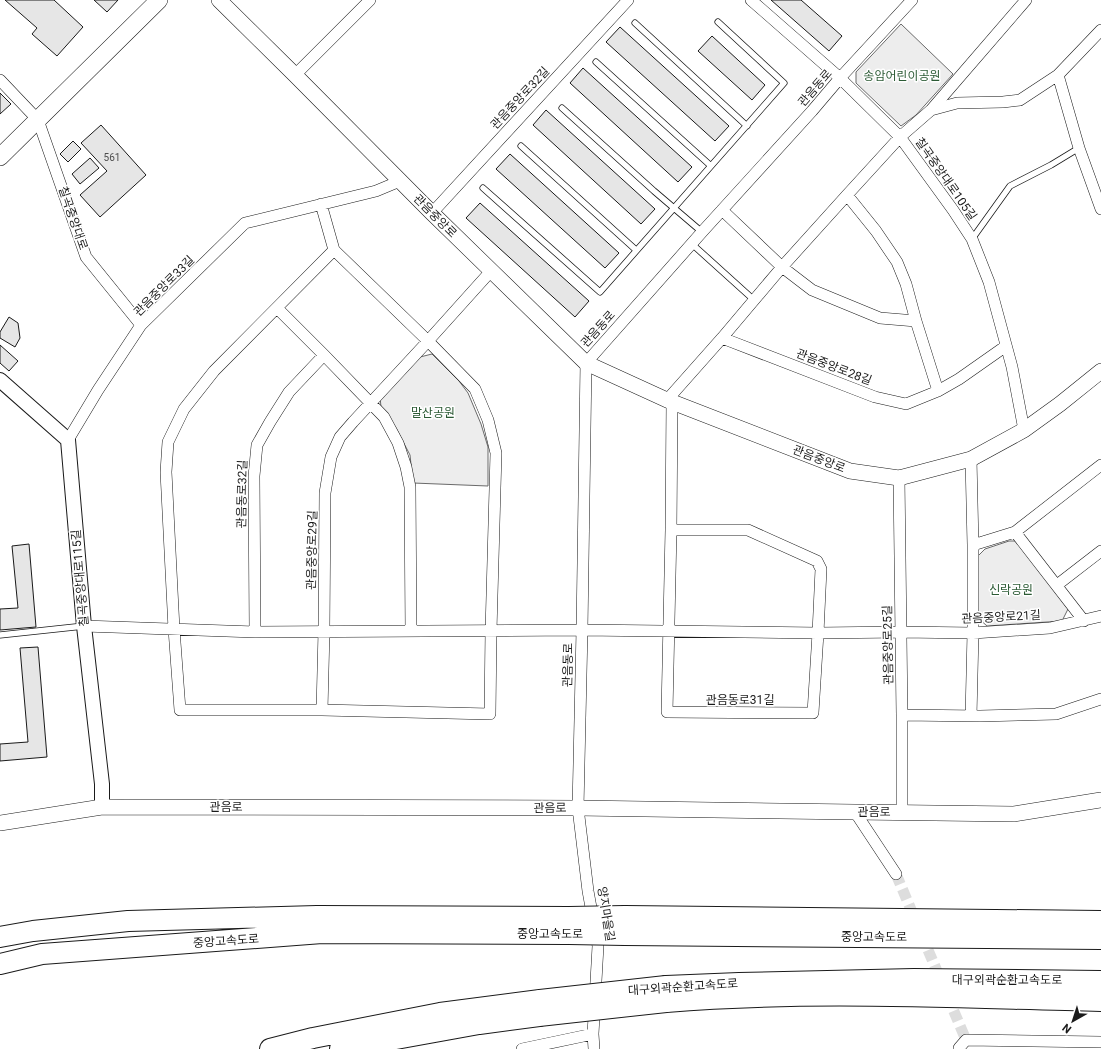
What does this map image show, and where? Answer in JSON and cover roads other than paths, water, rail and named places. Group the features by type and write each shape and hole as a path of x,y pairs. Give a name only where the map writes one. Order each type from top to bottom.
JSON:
{"highway":[{"name":"중앙고속도로","path":"0,937 33,931 128,921 317,916 569,926"},
{"name":"중앙고속도로","path":"0,964 42,954 322,933 569,926 1101,921"},
{"name":"중앙고속도로","path":"625,926 1101,939"},
{"name":"대구외곽순환고속도로","path":"270,1049 313,1038 440,1013 540,1008 666,994 739,983 914,979 1101,981"},
{"name":"대구외곽순환고속도로","path":"666,994 719,998 905,996 1101,1001"},
{"name":"대구외곽순환고속도로","path":"340,1049 479,1024 540,1008"}],"main road":[{"path":"0,156 159,0"},
{"name":"관음중앙로","path":"219,0 295,74 432,213 586,363 669,401 850,471 899,478 971,459 1024,430 1060,404 1101,371"},
{"name":"관음로","path":"0,823 102,807 578,808 1014,814 1101,800"}],"street":[{"path":"295,74 370,0"},
{"name":"관음중앙로32길","path":"432,213 628,0"},
{"name":"칠곡중앙대로105길","path":"751,0 840,78 900,137 953,210 972,239 988,282 1012,368 1024,430"},
{"name":"관음동로","path":"578,808 586,363 840,78 912,0"},
{"path":"670,632 672,530 669,401 782,267 900,137 930,110 1026,0"},
{"path":"930,110 957,103 1020,100 1058,75 1101,30"},
{"path":"1058,75 1079,148 1101,207"},
{"path":"0,80 38,120"},
{"name":"칠곡중앙대로","path":"38,120 86,257 142,325"},
{"name":"관음중앙로33길","path":"68,440 98,390 142,325 245,223 376,191 400,181"},
{"path":"847,195 876,231 897,262 906,284 938,391"},
{"path":"321,204 334,250 475,389 488,420 496,453 490,714 322,710 180,710 174,629 166,469 168,442 184,409 214,371 334,250"},
{"path":"722,210 782,267 812,290 880,318 916,321"},
{"name":"관음중앙로29길","path":"322,710 326,493 331,457 340,438 353,422 492,272"},
{"path":"276,308 384,417 398,443 406,467 410,487 411,631"},
{"name":"관음중앙로28길","path":"722,338 875,397 906,404 938,391 959,379 1006,346"},
{"name":"관음동로32길","path":"255,632 254,476 257,445 289,392 324,355"},
{"path":"0,380 68,440"},
{"name":"칠곡중앙대로115길","path":"68,440 84,626 102,784 102,807"},
{"path":"971,459 974,633 971,716"},
{"path":"973,545 1015,532 1101,465"},
{"name":"관음중앙로25길","path":"899,478 902,813"},
{"name":"관음동로31길","path":"670,632 667,712 814,713 821,569 817,561 748,530 672,530"},
{"path":"1015,532 1084,621"},
{"path":"1057,585 1101,551"},
{"name":"관음중앙로21길","path":"900,632 974,633 1050,628 1101,616"},
{"path":"84,626 255,632 582,630 818,633 900,632"},
{"path":"902,715 971,716 1056,714 1101,699"},
{"name":"양지마을길","path":"578,808 588,890 598,946 593,1034 594,1049"},
{"path":"855,812 896,874"},
{"path":"522,1049 593,1034"},
{"path":"960,1049 959,1048 966,1040 1101,1042"}],"lane":[{"path":"483,188 600,292 784,83 718,22"},
{"path":"635,23 746,126"},
{"path":"596,62 711,166"},
{"path":"562,108 702,232"},
{"path":"521,146 636,250"},
{"path":"972,239 1010,186 1051,165 1079,148"},
{"path":"692,244 754,300"},
{"path":"0,635 84,626"}],"tunnel":[{"path":"896,874 966,1040"}],"park label":[{"name":"송암어린이공원","path":"902,76"},
{"name":"말산공원","path":"433,413"},
{"name":"신락공원","path":"1011,590"}]}
